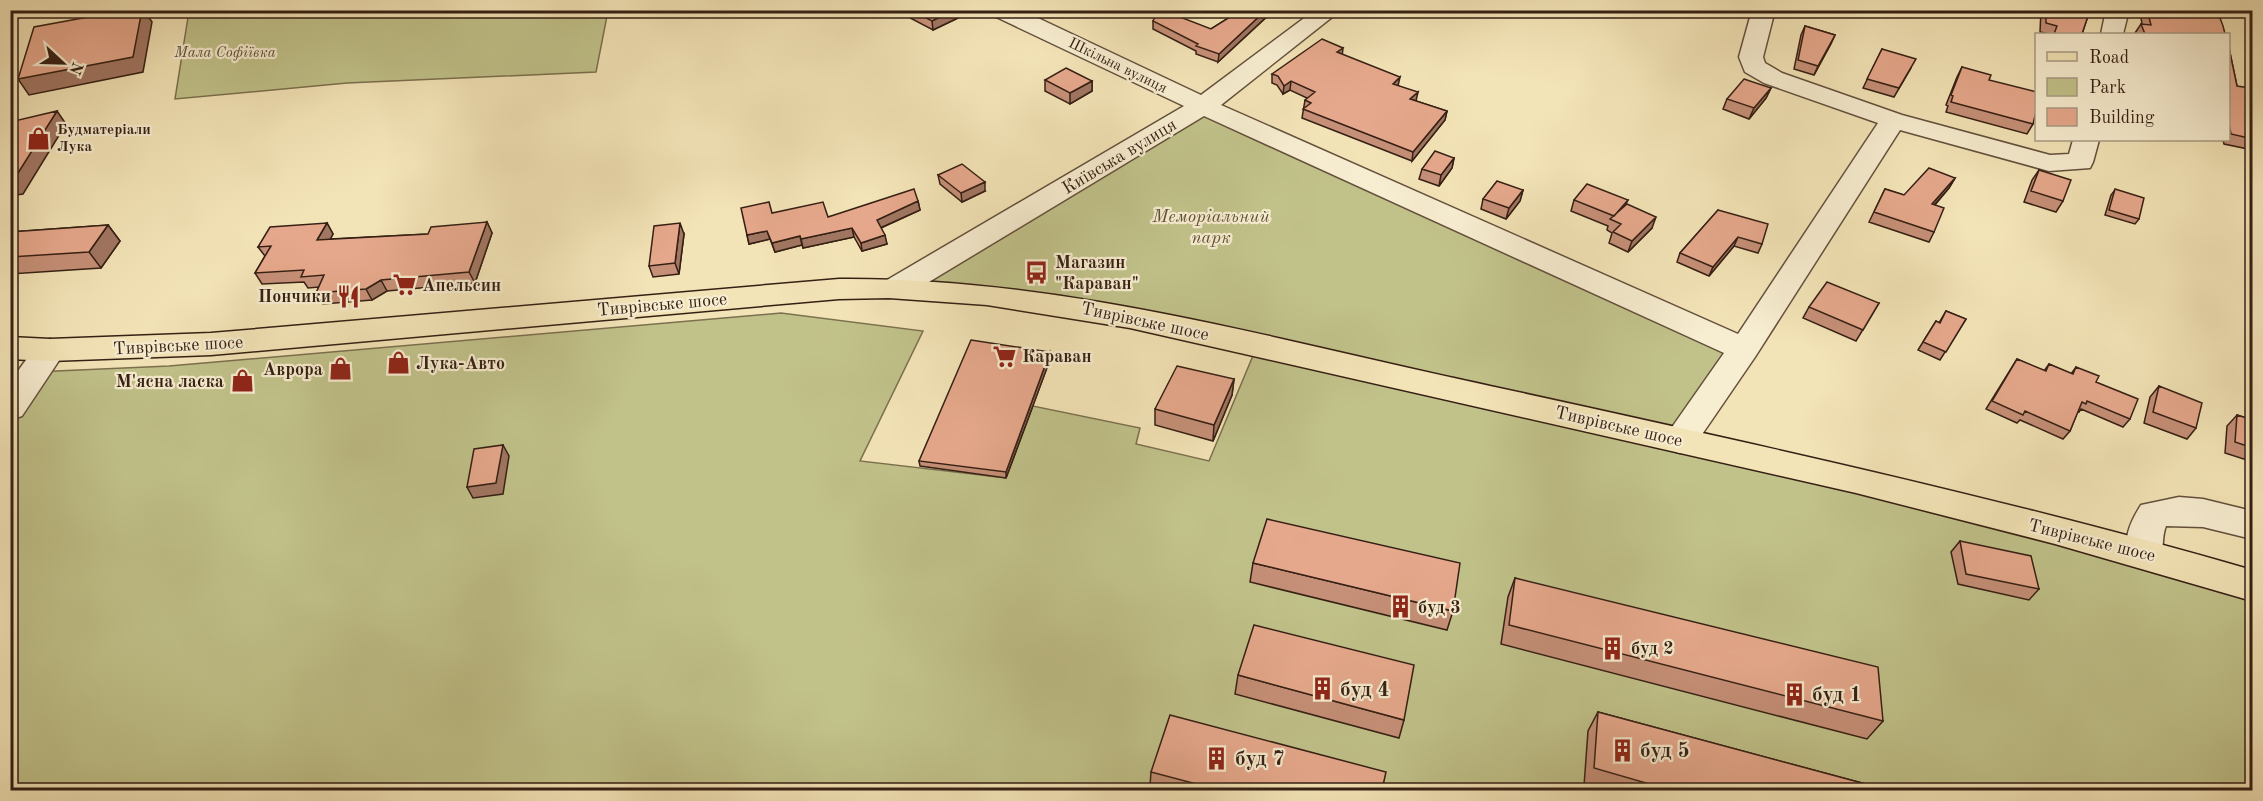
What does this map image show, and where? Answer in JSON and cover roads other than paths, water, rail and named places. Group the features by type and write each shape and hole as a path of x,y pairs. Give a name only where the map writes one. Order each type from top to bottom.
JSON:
{"main road":[{"name":"Тиврівське шосе","path":"10,348 32,366 211,344 787,293 898,287 1015,297 1127,316 1858,481 2145,553 2253,586"}],"street":[{"name":"Шкільна вулиця","path":"1000,10 1203,106 1744,349"},
{"name":"Київська вулиця","path":"898,287 1203,106 1330,10"},
{"path":"1764,10 1750,57 1754,67 1773,78 1893,120 2049,163 2080,162 2086,141"},
{"path":"2112,33 2118,10"},
{"path":"1680,440 1744,349 1893,120"},
{"path":"10,408 32,366"},
{"path":"2145,553 2146,528 2154,515 2170,510 2188,510 2253,525"}],"place":[{"name":"Будматеріали Лука","path":"39,138"},
{"name":"Магазин \"Караван\"","path":"1037,272"},
{"name":"Апельсин","path":"404,285"},
{"name":"Пончики","path":"349,296"},
{"name":"Караван","path":"1004,356"},
{"name":"Лука-Авто","path":"398,363"},
{"name":"Аврора","path":"341,369"},
{"name":"М'ясна ласка","path":"242,381"},
{"name":"буд 3","path":"1400,607"},
{"name":"буд 2","path":"1613,648"},
{"name":"буд 4","path":"1322,689"},
{"name":"буд 1","path":"1794,694"},
{"name":"буд 5","path":"1622,750"},
{"name":"буд 7","path":"1217,758"}],"park label":[{"name":"Мала Софіївка","path":"225,52"},
{"name":"Меморіальний парк","path":"1211,226"}]}
